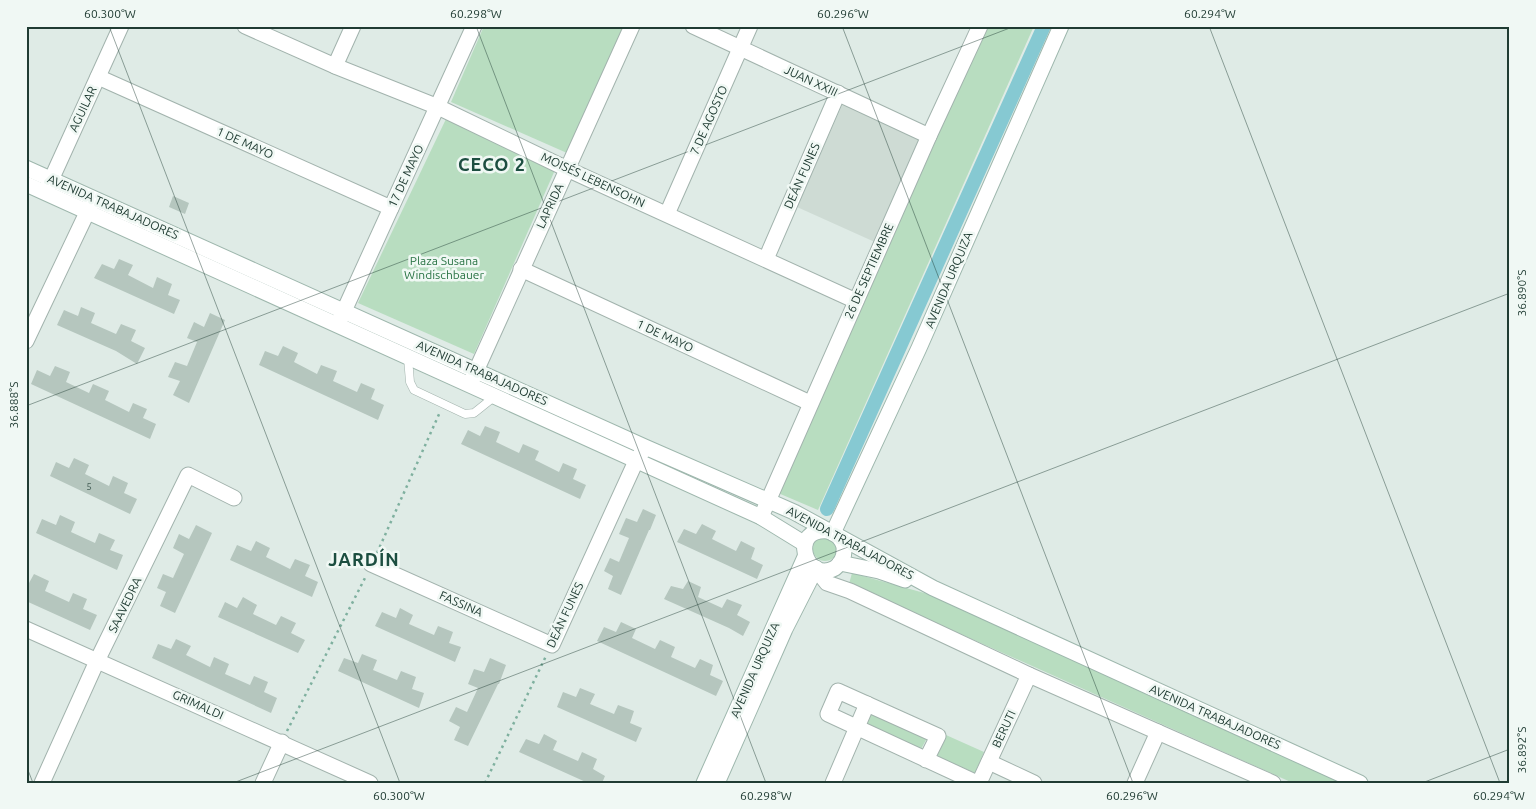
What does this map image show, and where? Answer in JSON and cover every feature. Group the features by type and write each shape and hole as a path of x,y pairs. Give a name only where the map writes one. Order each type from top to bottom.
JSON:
{"street":[{"name":"AGUILAR","path":"48,186 121,26"},
{"name":"MOISÉS LEBENSOHN","path":"245,26 335,66 438,107 567,169 856,301"},
{"path":"335,66 353,26"},
{"name":"17 DE MAYO","path":"337,325 474,26"},
{"name":"LAPRIDA","path":"470,386 521,269 632,26"},
{"name":"JUAN XXIII","path":"693,26 929,136"},
{"name":"7 DE AGOSTO","path":"667,214 750,26"},
{"name":"26 DE SEPTIEMBRE","path":"761,517 929,136 980,26"},
{"name":"AVENIDA URQUIZA","path":"833,532 919,348 1061,26"},
{"name":"1 DE MAYO","path":"98,77 392,208"},
{"name":"DEÁN FUNES","path":"766,259 838,94"},
{"name":"AVENIDA TRABAJADORES","path":"26,168 48,186 337,325 761,517 811,559 827,583 850,591 1029,675 1273,783"},
{"name":"AVENIDA TRABAJADORES","path":"26,184 48,186"},
{"path":"26,341 90,205"},
{"name":"AVENIDA TRABAJADORES","path":"90,205 344,311 794,512 933,588 1360,783"},
{"name":"1 DE MAYO","path":"521,269 810,403"},
{"name":"DEÁN FUNES","path":"552,645 636,461 645,447"},
{"name":"SAAVEDRA","path":"42,783 98,661 188,475 234,498"},
{"path":"823,530 833,532 841,539 844,551 839,564 828,570 811,559 812,534 823,530"},
{"name":"AVENIDA URQUIZA","path":"704,783 811,559"},
{"name":"AVENIDA URQUIZA","path":"718,783 785,629 811,559"},
{"name":"FASSINA","path":"371,564 552,645"},
{"name":"AVENIDA TRABAJADORES","path":"850,591 839,578 839,564 878,571 933,588"},
{"name":"GRIMALDI","path":"26,629 370,783"},
{"name":"BERUTI","path":"978,783 1029,675"},
{"path":"926,760 938,736 838,690 828,714 926,760 978,783"},
{"path":"832,783 867,704"},
{"path":"1135,783 1158,732"},
{"path":"263,783 282,742"},
{"path":"989,762 1034,783"}],"lane":[{"path":"408,358 410,382 414,390 464,414 474,413 494,397"}],"path":[{"name":"DEÁN FUNES","path":"485,783 552,645"}],"shaded area":[{"path":"844,101 925,137 877,243 797,207"}],"green space":[{"path":"484,26 626,26 567,153 451,102"},
{"path":"987,26 1034,26 818,510 778,493"},
{"name":"Plaza Susana Windischbauer","path":"446,119 555,170 474,354 358,303"},
{"path":"825,537 833,541 837,549 833,557 825,561 817,557 813,549 817,541"},
{"path":"852,573 928,594 1345,783 1293,783 849,584"},
{"path":"870,711 927,738 920,751 864,725"},
{"path":"946,735 984,752 975,773 936,756"}],"building":[{"path":"173,196 189,203 185,214 169,207"},
{"path":"119,259 133,265 128,275 153,288 157,277 172,284 168,295 180,300 174,314 94,278 102,264 114,269"},
{"path":"81,307 95,313 91,323 116,334 121,324 136,330 131,341 145,348 137,364 116,351 57,325 64,310 78,316"},
{"path":"210,313 225,320 189,403 173,395 180,381 168,377 175,362 187,366 197,342 187,338 194,322 204,327"},
{"path":"283,346 298,353 294,362 317,374 321,365 337,371 333,381 357,392 361,383 375,389 371,399 384,405 378,420 259,365 265,351 278,356"},
{"path":"55,366 70,372 66,382 89,393 93,384 109,391 105,400 129,412 133,403 147,409 143,418 156,424 150,439 31,384 37,370 50,376"},
{"path":"485,426 500,432 496,442 519,453 523,444 539,451 535,460 559,472 563,463 577,469 573,479 586,485 580,499 461,444 468,430 480,436"},
{"path":"74,458 89,465 85,474 109,486 113,476 128,483 124,493 137,499 130,514 50,476 56,462 69,468"},
{"path":"643,509 656,515 621,595 608,589 613,576 604,571 610,558 619,562 629,538 619,534 626,518 637,522"},
{"path":"60,515 75,522 71,532 95,543 99,533 115,540 110,550 123,555 117,570 36,533 42,519 56,525"},
{"path":"702,524 716,531 712,539 736,551 741,541 755,548 751,559 763,565 757,579 677,542 684,529 696,534"},
{"path":"196,525 212,533 175,613 160,606 166,592 157,588 163,574 173,578 184,554 173,548 179,534 189,539"},
{"path":"256,541 270,548 266,557 290,569 295,559 310,565 305,576 318,582 312,597 230,560 237,545 251,551"},
{"path":"34,574 49,581 45,591 69,602 73,593 87,599 83,609 97,615 90,630 26,601 26,582 29,583"},
{"path":"688,581 701,587 698,597 722,608 727,599 742,605 737,615 750,622 743,636 664,599 671,586 683,589"},
{"path":"243,597 257,605 253,614 276,625 281,616 296,623 291,633 305,640 298,653 218,617 225,602 237,608"},
{"path":"400,608 413,615 409,624 434,635 438,626 453,632 449,643 461,647 455,662 375,626 382,612 396,618"},
{"path":"621,622 636,629 632,638 655,649 660,640 675,647 671,657 695,668 700,659 713,665 710,675 723,681 716,696 597,641 604,627 616,632"},
{"path":"176,639 191,646 186,655 210,667 214,657 229,664 225,674 250,685 254,676 268,682 264,692 277,698 271,713 152,658 158,644 171,649"},
{"path":"362,654 377,660 373,670 397,680 401,671 416,677 412,689 424,693 419,708 338,671 344,658 358,663"},
{"path":"490,658 506,665 499,684 468,746 454,740 460,727 449,721 456,707 467,712 478,688 468,684 474,669 484,672"},
{"path":"580,688 595,694 590,704 614,714 618,705 634,711 630,723 642,728 636,742 557,707 563,692 576,697"},
{"path":"544,734 557,741 553,750 578,761 582,752 597,759 593,769 605,776 602,783 588,783 519,752 526,739 539,744"}],"waterway":[{"path":"827,509 1044,26"}],"district":[{"name":"CECO 2","path":"492,165"},
{"name":"JARDÍN","path":"364,560"}]}
